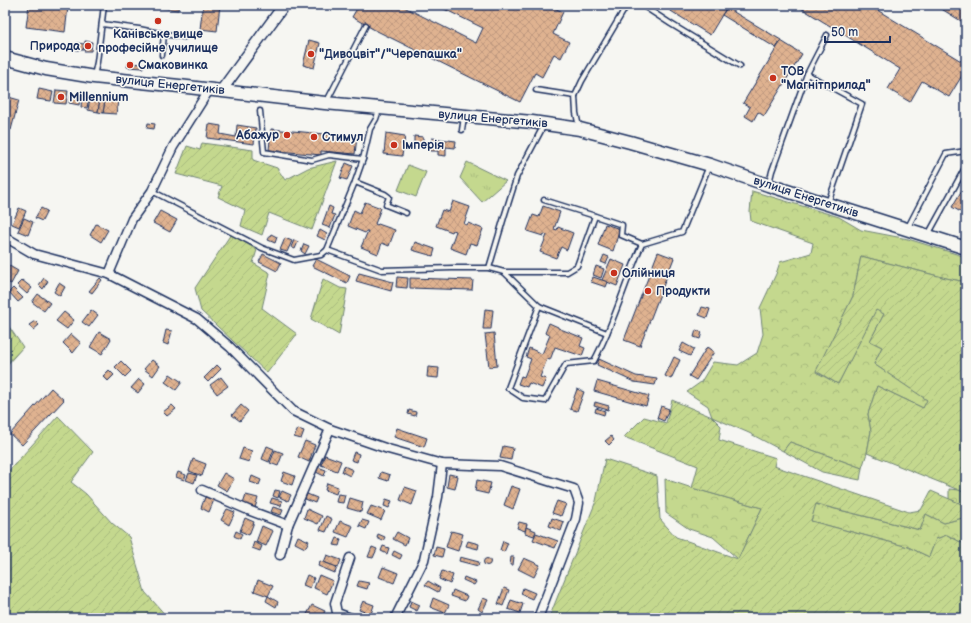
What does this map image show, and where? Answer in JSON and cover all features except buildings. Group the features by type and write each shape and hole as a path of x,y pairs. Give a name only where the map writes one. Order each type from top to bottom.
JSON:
{"main road":[{"name":"вулиця Енергетиків","path":"5,58 46,69 94,77 325,103 545,124 580,129 710,165 966,248"}],"street":[{"path":"109,274 132,219 152,191 173,147 215,90 284,5"},
{"path":"5,237 34,254 109,274 197,319 230,347 293,411 330,429 388,449 442,464 500,466 574,489 579,503 576,519 538,618"},
{"path":"280,555 288,525 330,429"},
{"path":"395,618 424,560 438,497 442,464"},
{"path":"202,490 288,525"},
{"path":"350,558 335,603 337,613 351,618"}],"lane":[{"path":"94,77 104,5"},
{"path":"580,129 576,113 575,96 582,81 626,5"},
{"path":"642,5 740,66"},
{"path":"102,24 184,37"},
{"path":"325,103 366,25"},
{"path":"162,55 164,34"},
{"path":"768,185 807,74 827,35"},
{"path":"807,74 862,104 828,204"},
{"path":"536,90 575,96"},
{"path":"152,191 262,248 294,260 321,255 327,250 356,182 370,129 380,108"},
{"path":"260,111 264,152 312,160 329,156 363,159"},
{"path":"462,130 464,116"},
{"path":"489,268 518,176 545,124"},
{"path":"906,229 946,154 966,151"},
{"path":"544,200 622,225 621,235 642,244 682,232 710,165"},
{"path":"928,236 966,166"},
{"path":"356,182 390,197 386,205 406,213"},
{"path":"327,250 382,270 489,268 504,272 567,272 577,266 595,216"},
{"path":"539,306 508,388 523,398 545,401 566,364 594,361 607,333 642,244"},
{"path":"504,272 539,306 607,333"}],"green space":[{"path":"202,143 253,150 253,160 277,168 285,180 308,168 337,161 312,230 269,213 262,235 241,226 245,210 218,197 222,186 176,174 187,146 200,150"},
{"path":"467,162 506,181 482,202 460,178"},
{"path":"408,165 426,172 416,197 398,190"},
{"path":"752,191 839,217 861,230 908,239 966,257 966,282 861,256 853,296 816,372 838,384 876,309 884,314 870,341 882,347 874,364 928,400 923,408 877,386 868,414 871,431 867,453 862,468 790,442 783,451 749,433 712,417 708,406 687,392 701,382 713,362 738,365 757,353 763,334 760,308 780,262 811,253 813,243 751,221 750,212"},
{"path":"231,234 257,250 253,263 270,273 262,308 297,334 267,373 201,311 195,288"},
{"path":"861,256 966,282 966,493 867,453 871,431 868,414 877,386 923,408 927,400 874,364 882,347 870,341 884,314 876,310 838,384 816,371 853,296"},
{"path":"323,279 340,288 347,289 339,335 311,319"},
{"path":"5,321 23,347 5,367"},
{"path":"672,400 712,417 721,426 719,440 776,458 774,466 909,512 921,510 931,491 966,506 966,517 944,523 926,514 920,530 816,504 811,521 908,547 929,557 936,539 947,535 966,545 966,618 549,618 596,501 605,459 657,476 660,519 676,537 738,559 762,508 692,488 698,466 624,437 644,417 666,423"},
{"path":"58,416 93,452 71,482 86,494 112,523 129,537 145,592 168,618 5,618 5,475"},
{"path":"790,442 862,468 860,480 822,472 783,451"},
{"path":"665,479 762,508 738,559 713,537 689,529 666,513"},
{"path":"949,489 960,490 966,493 966,506 949,499"},
{"path":"815,504 920,530 926,514 944,523 966,517 966,545 947,535 936,539 929,557 908,547 811,521"}],"place":[{"name":"Канівське вище професійне училище","path":"158,21"},
{"name":"Природа","path":"88,46"},
{"name":"\"Дивоцвіт\"/\"Черепашка\"","path":"311,54"},
{"name":"Смаковинка","path":"130,65"},
{"name":"ТОВ \"Магнітприлад\"","path":"773,78"},
{"name":"Millennium","path":"61,97"},
{"name":"Абажур","path":"287,135"},
{"name":"Стимул","path":"314,137"},
{"name":"Імперія","path":"394,145"},
{"name":"Олійниця","path":"614,273"},
{"name":"Продукти","path":"648,291"}]}
